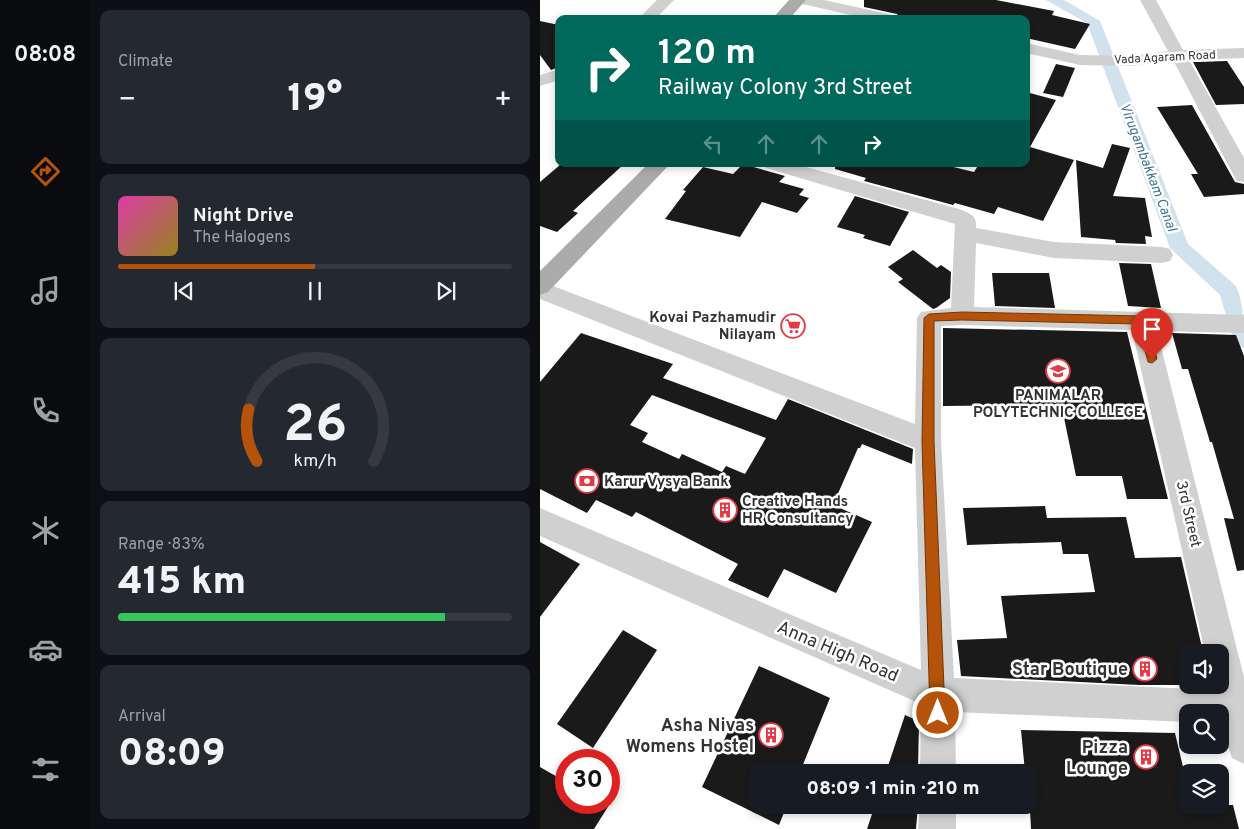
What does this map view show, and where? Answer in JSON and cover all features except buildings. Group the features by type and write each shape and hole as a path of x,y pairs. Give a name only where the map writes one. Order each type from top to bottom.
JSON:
{"main road":[{"path":"786,15 807,0"},
{"path":"800,15 807,0"},
{"path":"540,261 635,167"},
{"path":"540,288 657,167"}],"street":[{"path":"650,15 666,0"},
{"path":"807,0 873,15"},
{"path":"1148,0 1244,176"},
{"name":"Vada Agaram Road","path":"1030,49 1080,60 1132,60 1176,54 1244,53"},
{"path":"540,81 555,75"},
{"path":"784,167 952,214 966,220 962,316"},
{"path":"966,234 1054,250 1162,255"},
{"path":"540,288 928,441"},
{"path":"938,764 938,694 928,441 929,318 962,316 1236,324"},
{"name":"3rd Street","path":"1142,320 1240,708 1244,746"},
{"name":"Anna High Road","path":"540,522 938,694 1240,708"},
{"path":"938,814 938,829"}],"waterway":[{"name":"Virugambakkam Canal","path":"1053,0 1093,21 1180,248 1229,291 1244,339"}],"place":[{"name":"Kovai Pazhamudir Nilayam","path":"793,326"},
{"name":"PANIMALAR POLYTECHNIC COLLEGE","path":"1058,371"},
{"name":"Karur Vysya Bank","path":"587,481"},
{"name":"Creative Hands HR Consultancy","path":"725,510"},
{"name":"Star Boutique","path":"1145,669"},
{"name":"Asha Nivas Womens Hostel","path":"771,735"},
{"name":"Pizza Lounge","path":"1146,757"}],"route":[{"path":"938,713 928,441 929,318 962,316 1142,320 1152,359"}]}
